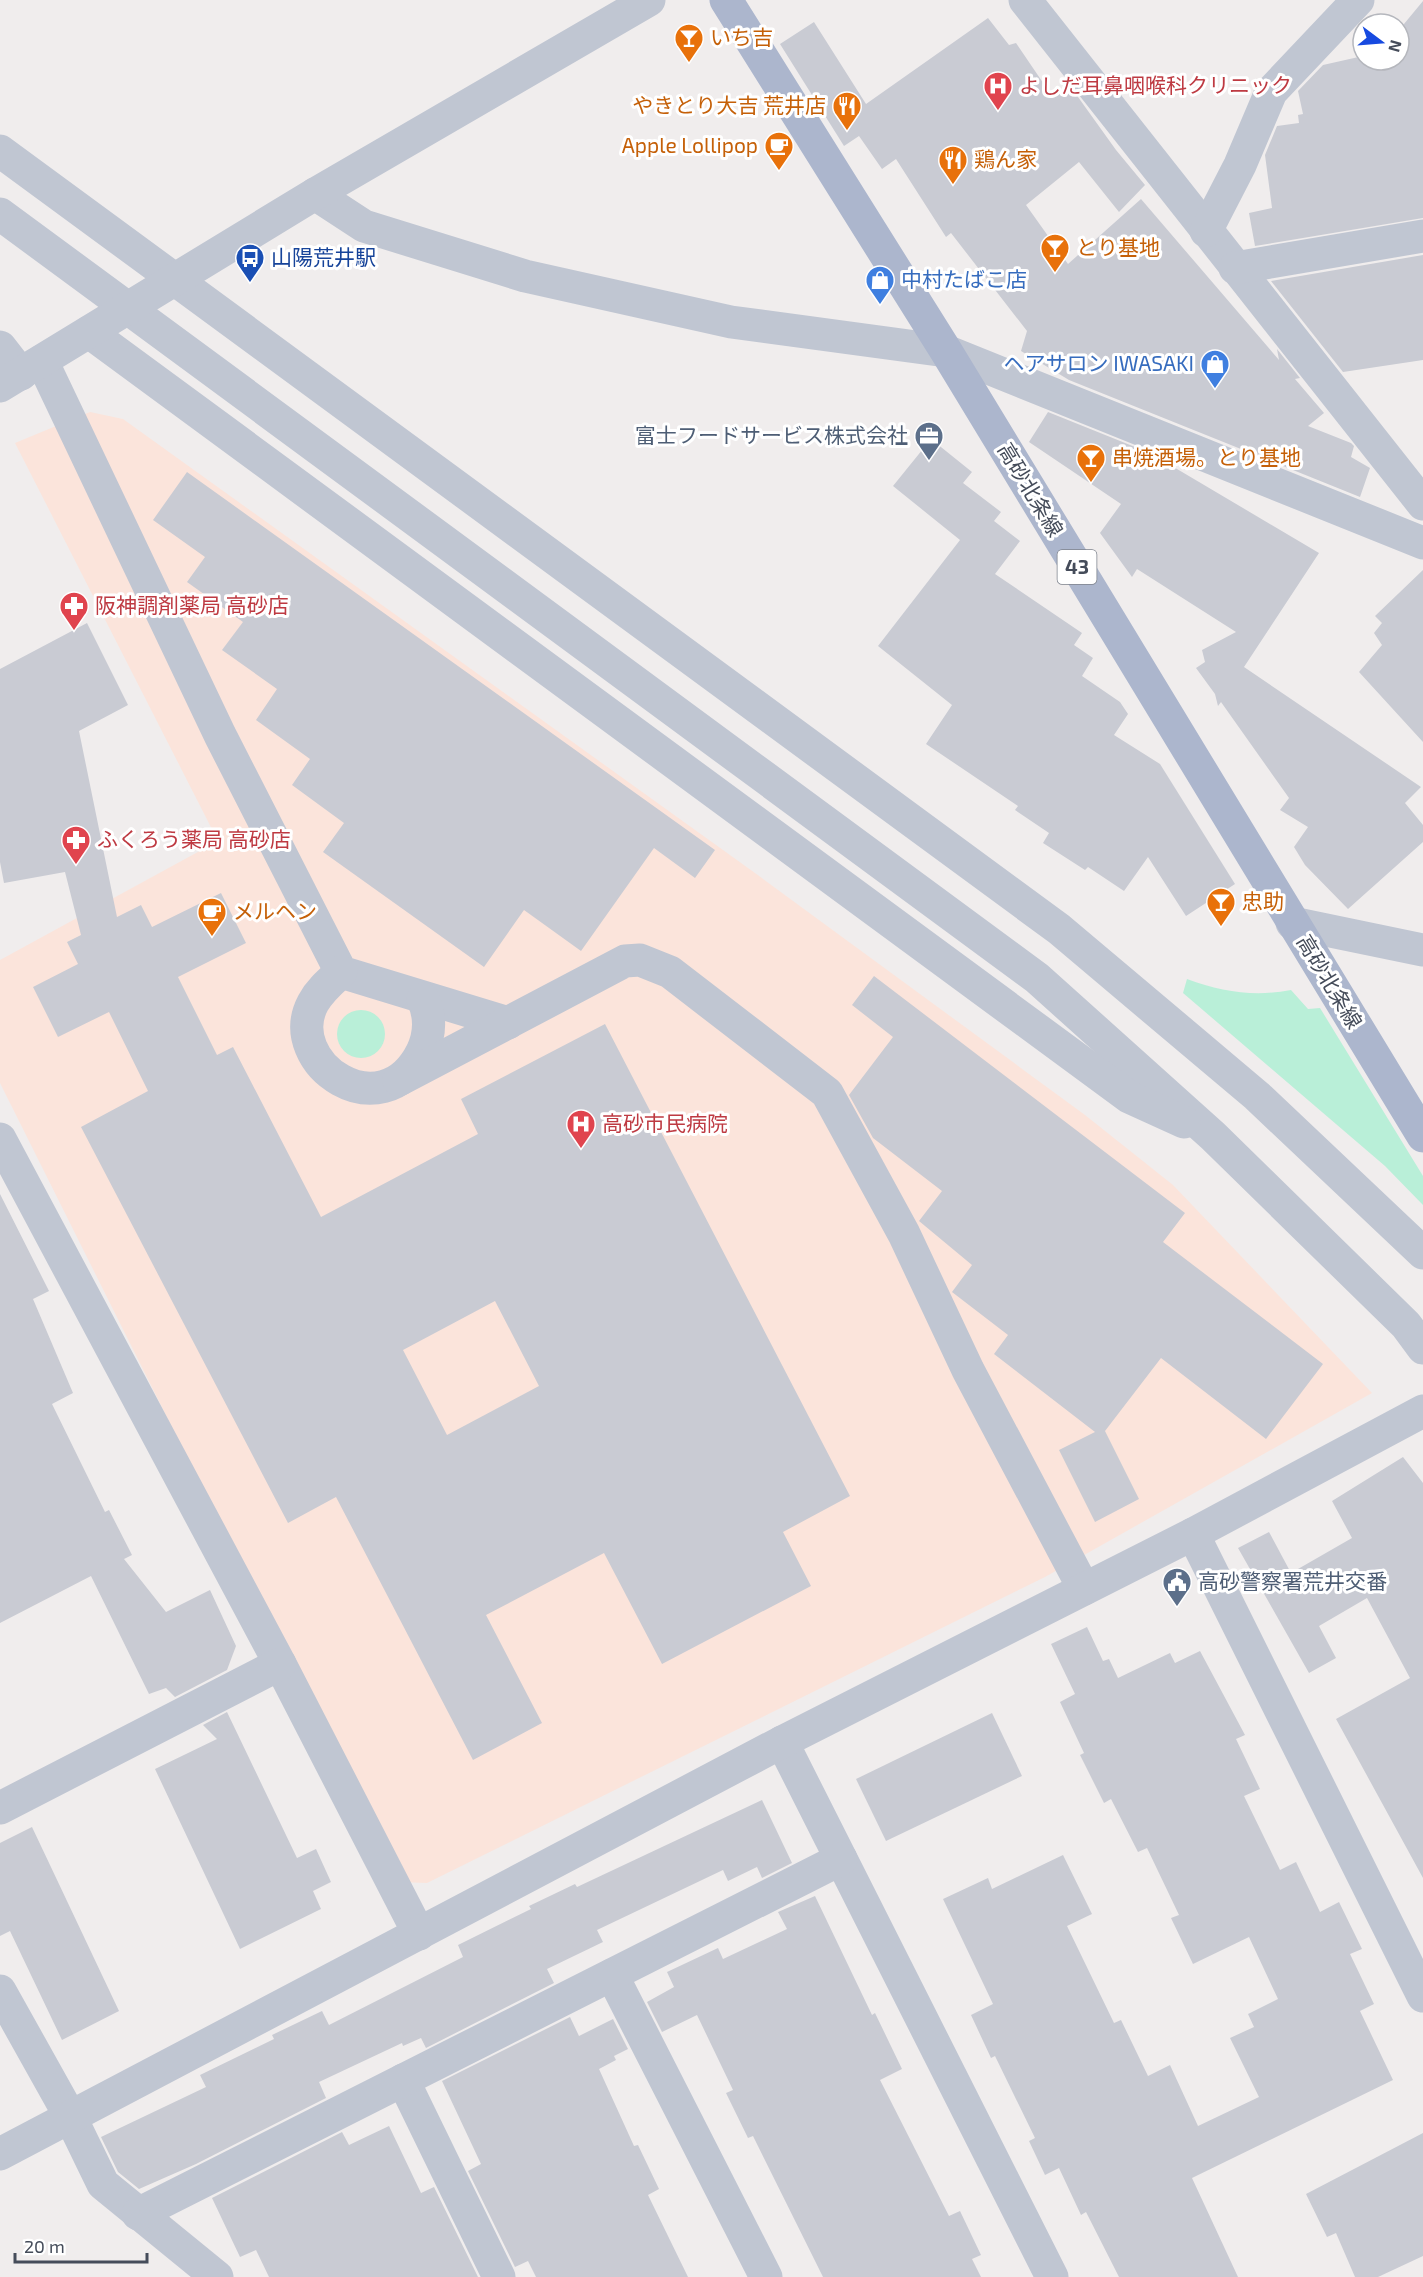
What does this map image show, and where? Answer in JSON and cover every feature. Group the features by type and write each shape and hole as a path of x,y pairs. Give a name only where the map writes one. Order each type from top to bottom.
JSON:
{"main road":[{"name":"高砂北条線","path":"726,0 946,351 1423,1136"}],"street":[{"path":"21,374 315,194 649,0"},
{"path":"1025,0 1423,504"},
{"path":"1206,231 1240,165 1272,92 1358,0"},
{"path":"0,151 1059,929 1257,1096 1423,1253"},
{"path":"315,194 364,226 525,276 731,322 946,351 1423,543"},
{"path":"0,214 1037,978 1213,1136 1406,1325 1423,1348"},
{"path":"1235,268 1423,236"},
{"path":"89,332 1129,1097 1213,1136"},
{"path":"0,347 21,374 220,735 341,972 423,999 508,1023"},
{"path":"1292,923 1423,950"},
{"path":"341,972 313,1004 309,1019 310,1043 317,1059 336,1078 357,1087 370,1089 399,1080 625,961 640,960 670,972 787,1059 827,1093 904,1234 968,1370 1084,1589"},
{"path":"399,1080 413,1066 428,1039 428,1010 423,999"},
{"path":"0,1138 280,1664 419,1934"},
{"path":"0,2154 782,1742 1193,1534 1423,1411"},
{"path":"1193,1534 1423,1996"},
{"path":"0,1808 280,1664"},
{"path":"782,1742 1052,2277"},
{"path":"138,2214 841,1859"},
{"path":"612,1975 765,2277"},
{"path":"0,1991 71,2118 103,2184 217,2277"},
{"path":"403,2080 499,2277"}],"shaded area":[{"name":"高砂市民病院","path":"90,412 123,419 755,873 1085,1115 1173,1185 1372,1393 1045,1577 427,1883 399,1882 0,1083 0,960 218,841 15,443"}],"green space":[{"path":"1187,979 1239,992 1264,993 1291,990 1308,1009 1320,1008 1423,1176 1423,1205 1385,1166 1183,993"},
{"path":"356,1010 366,1010 381,1020 385,1034 384,1043 375,1054 366,1058 356,1058 341,1048 337,1039 337,1029 347,1014"}],"building":[{"path":"1423,1 1423,218 1255,246 1249,213 1272,208 1265,155 1277,126 1299,123 1298,115 1303,114 1298,91 1323,65 1351,59 1351,72 1411,72 1411,16"},
{"path":"988,18 1009,45 1016,43 1052,96 1073,90 1116,150 1145,185 1119,212 1079,162 1026,205 1068,264 1141,199 1279,360 1277,349 1300,378 1295,379 1324,413 1308,426 1354,446 1351,457 1370,468 1360,497 1069,380 1021,351 1027,331 951,233 946,237 896,159 882,169 859,136 844,146 780,44 814,22 866,104"},
{"path":"1423,255 1423,360 1343,372 1271,281"},
{"path":"1048,412 1150,453 1319,553 1244,667 1421,787 1405,803 1423,825 1423,842 1348,909 1305,865 1294,847 1308,827 1280,810 1289,798 1221,702 1218,706 1215,694 1196,668 1205,662 1202,650 1236,632 1137,569 1132,577 1100,533 1121,504 1029,442"},
{"path":"931,439 972,472 963,483 1001,512 994,521 1020,541 995,574 1082,633 1074,645 1093,658 1082,676 1120,702 1128,714 1114,735 1160,764 1235,884 1186,916 1148,857 1124,891 1088,867 1085,870 1043,843 1049,833 1015,810 1018,806 926,744 952,705 878,646 960,540 893,486"},
{"path":"187,472 715,850 695,878 654,848 581,951 524,910 484,967 323,852 344,823 292,785 310,759 256,720 277,689 222,650 243,622 187,582 205,557 153,520"},
{"path":"1423,570 1423,742 1359,672 1382,645 1374,633 1382,623 1375,616"},
{"name":"高砂市民病院","path":"87,623 128,705 79,731 117,917 141,905 152,927 221,893 246,943 178,977 217,1055 233,1047 321,1217 478,1134 461,1099 605,1024 850,1496 783,1532 811,1586 662,1664 604,1553 486,1615 542,1723 473,1760 336,1497 288,1523 81,1127 148,1091 109,1012 58,1037 33,987 78,964 67,942 81,935 65,872 4,883 0,862 0,669","holes":["495,1301 539,1386 447,1435 403,1350"]},
{"path":"874,976 1185,1213 1163,1242 1323,1364 1266,1439 1161,1358 1105,1431 1139,1499 1095,1522 1059,1450 1095,1432 994,1354 1008,1335 952,1292 972,1265 919,1221 942,1191 873,1138 849,1095 893,1037 852,1005"},
{"path":"0,1194 49,1291 33,1299 73,1393 52,1404 105,1512 109,1510 132,1555 124,1559 166,1612 210,1590 236,1646 227,1670 175,1697 166,1688 149,1694 91,1576 0,1623"},
{"path":"1403,1457 1423,1483 1423,1878 1336,1719 1410,1678 1367,1598 1319,1626 1336,1658 1309,1673 1238,1548 1269,1532 1291,1573 1352,1538 1332,1501"},
{"path":"1087,1627 1103,1661 1109,1659 1118,1678 1170,1653 1175,1663 1200,1651 1245,1735 1236,1739 1260,1789 1244,1796 1280,1870 1296,1862 1320,1912 1339,1902 1362,1949 1350,1954 1374,2004 1360,2011 1393,2080 1192,2178 1238,2277 1119,2277 1086,2212 1081,2215 1059,2168 1045,2175 1029,2141 1035,2138 995,2056 991,2058 971,2015 993,2004 943,1899 988,1878 992,1889 1063,1855 1092,1914 1067,1926 1114,2023 1121,2020 1148,2076 1170,2065 1198,2126 1259,2097 1230,2038 1254,2027 1248,2014 1278,1999 1249,1937 1193,1964 1171,1918 1179,1915 1147,1848 1138,1852 1111,1799 1104,1803 1080,1755 1084,1753 1060,1702 1075,1694 1051,1644"},
{"path":"227,1712 297,1858 316,1849 331,1882 313,1891 321,1909 240,1949 155,1769 217,1739 203,1725"},
{"path":"992,1713 1022,1776 886,1841 856,1779"},
{"path":"762,1800 792,1863 762,1878 757,1867 728,1881 723,1870 597,1930 603,1942 547,1969 554,1983 426,2048 421,2038 403,2046 402,2043 319,2082 326,2098 196,2164 139,2189 118,2172 101,2137 206,2087 200,2075 274,2039 272,2035 322,2011 329,2025 463,1957 458,1945 531,1909 529,1906 575,1884 577,1887"},
{"path":"32,1827 119,2011 62,2040 10,1931 0,1936 0,1843"},
{"path":"815,1896 872,2015 875,2013 902,2069 880,2080 949,2216 960,2211 981,2255 972,2259 981,2277 823,2277 753,2136 748,2138 726,2093 733,2090 697,2015 662,2032 647,2002 674,1987 667,1972 718,1948 723,1959 787,1929 778,1912"},
{"path":"570,2017 579,2036 613,2019 628,2049 614,2056 616,2060 599,2069 634,2146 638,2145 659,2189 648,2195 688,2277 536,2277 528,2261 515,2267 468,2171 481,2164 442,2081"},
{"path":"389,2126 421,2193 434,2187 478,2277 269,2277 256,2250 240,2257 212,2198 342,2132 349,2145"},
{"path":"1423,2133 1423,2256 1378,2277 1355,2277 1336,2233 1327,2237 1306,2194"}],"place":[{"name":"いち吉","path":"689,64"},
{"name":"よしだ耳鼻咽喉科クリニック","path":"998,112"},
{"name":"やきとり大吉 荒井店","path":"847,132"},
{"name":"Apple Lollipop","path":"779,172"},
{"name":"鶏ん家","path":"953,186"},
{"name":"とり基地","path":"1055,274"},
{"name":"山陽荒井駅","path":"250,284"},
{"name":"中村たばこ店","path":"880,306"},
{"name":"ヘアサロン IWASAKI","path":"1215,390"},
{"name":"富士フードサービス株式会社","path":"929,462"},
{"name":"串焼酒場。とり基地","path":"1091,484"},
{"name":"阪神調剤薬局 高砂店","path":"74,632"},
{"name":"ふくろう薬局 高砂店","path":"76,866"},
{"name":"忠助","path":"1221,928"},
{"name":"メルヘン","path":"212,938"},
{"name":"高砂市民病院","path":"581,1150"},
{"name":"高砂警察署荒井交番","path":"1177,1608"}]}
